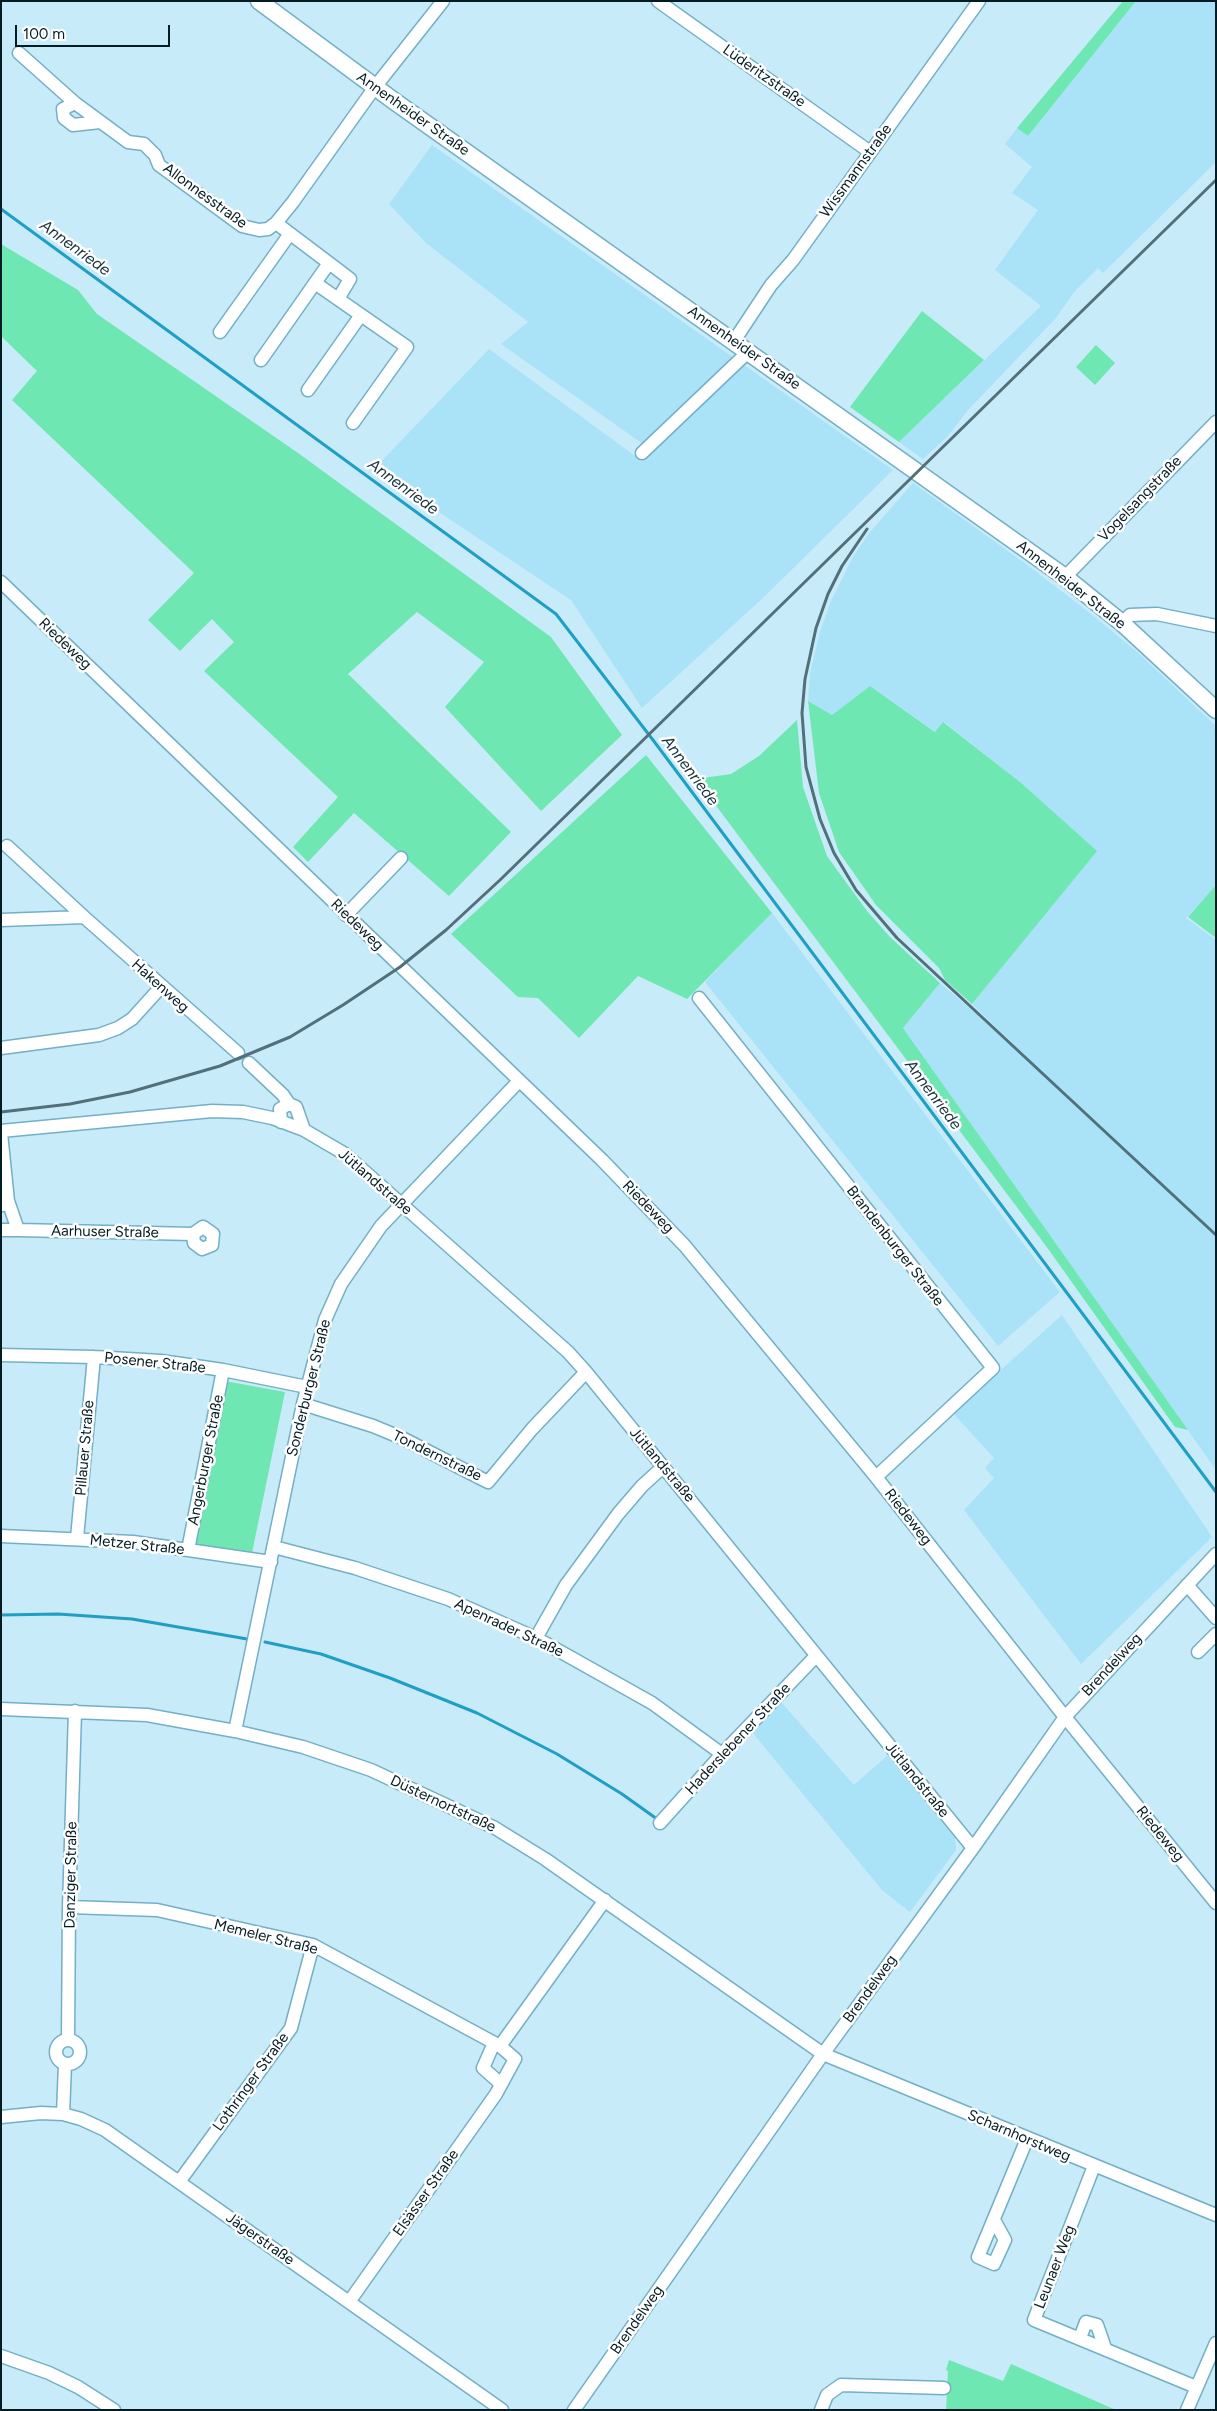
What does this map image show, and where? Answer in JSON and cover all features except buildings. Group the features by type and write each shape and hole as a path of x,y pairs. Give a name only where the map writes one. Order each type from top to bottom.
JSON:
{"street":[{"name":"Annenheider Straße","path":"259,1 375,87 1065,577 1122,623 1216,710"},
{"path":"338,299 350,279 289,235 276,223 375,87 443,1"},
{"name":"Lüderitzstraße","path":"658,1 870,152"},
{"name":"Wissmannstraße","path":"734,341 771,285 793,260 979,1"},
{"name":"Allonnesstraße","path":"19,53 75,103 128,142 144,144 155,155 159,165 242,226 259,230 268,228 276,223"},
{"path":"75,103 63,109 64,118 73,126 100,122"},
{"path":"220,332 289,235"},
{"path":"261,360 329,263"},
{"path":"315,283 406,347 353,423"},
{"path":"308,390 361,315"},
{"path":"642,454 748,352"},
{"name":"Vogelsangstraße","path":"1065,577 1216,422"},
{"name":"Riedeweg","path":"1,582 643,1201 685,1246 876,1477 1065,1716 1216,1902"},
{"path":"1122,623 1130,615 1157,614 1216,626"},
{"name":"Hakenweg","path":"7,846 161,988 238,1053"},
{"path":"346,914 401,858"},
{"path":"1,920 84,917"},
{"path":"1,1048 99,1035 118,1028 132,1019 161,988"},
{"name":"Brandenburger Straße","path":"699,998 992,1368 876,1477"},
{"path":"249,1063 290,1104 296,1107 304,1130"},
{"name":"Sonderburger Straße","path":"235,1731 303,1404 325,1320 341,1284 381,1226 519,1081"},
{"path":"281,1122 280,1109 290,1104"},
{"name":"Jütlandstraße","path":"1,1132 212,1111 243,1112 304,1130 345,1154 568,1352 664,1466 973,1848"},
{"path":"1,1132 5,1204 18,1230"},
{"name":"Aarhuser Straße","path":"1,1230 193,1234"},
{"name":"Posener Straße","path":"1,1356 94,1357 161,1361 223,1370 307,1387"},
{"name":"Pillauer Straße","path":"77,1538 94,1357"},
{"name":"Angerburger Straße","path":"188,1550 223,1370"},
{"name":"Tondernstraße","path":"303,1404 395,1434 488,1482 532,1430 586,1372"},
{"path":"536,1638 566,1585 618,1514 642,1486 664,1466"},
{"name":"Metzer Straße","path":"1,1536 133,1542 271,1562"},
{"name":"Apenrader Straße","path":"274,1547 355,1568 448,1599 536,1638 652,1703 722,1754"},
{"name":"Brendelweg","path":"574,2410 823,2054 973,1848 1065,1716 1216,1554"},
{"path":"1187,1585 1216,1618"},
{"path":"1198,1652 1216,1634"},
{"name":"Haderslebener Straße","path":"660,1822 816,1656"},
{"name":"Düsternortstraße","path":"1,1709 147,1715 235,1731 303,1747 371,1770 495,1828 605,1900 823,2054"},
{"name":"Danziger Straße","path":"68,2039 69,1907 75,1711"},
{"path":"501,2084 483,2068 497,2044 605,1900"},
{"name":"Memeler Straße","path":"69,1907 157,1910 313,1945 497,2044"},
{"name":"Lothringer Straße","path":"179,2182 291,2028 313,1945"},
{"path":"68,2039 79,2045 80,2052 78,2059 71,2064 65,2064 56,2056 56,2048 61,2042 68,2039"},
{"name":"Elsässer Straße","path":"348,2302 501,2084 515,2059 497,2044"},
{"name":"Scharnhorstweg","path":"823,2054 1216,2216"},
{"path":"63,2114 65,2064"},
{"name":"Jägerstraße","path":"1,2117 41,2113 63,2114 81,2119 105,2130 502,2410"},
{"path":"994,2220 1027,2139"},
{"name":"Leunaer Weg","path":"1094,2166 1034,2320 1196,2386"},
{"path":"1080,2338 1086,2322 1098,2325 1105,2348"},
{"path":"1187,2410 1216,2343"},
{"path":"1,2356 74,2385 114,2410"},
{"path":"821,2410 827,2395 841,2385 944,2388"}],"shaded area":[{"path":"1136,1 1216,1 1216,162 1103,273 1098,268 1075,291 1055,319 968,410 948,436 923,459 899,442 1041,306 995,270 1038,210 1012,193 1032,167 1005,144 1017,128 1028,136"},
{"path":"432,145 893,470 764,597 642,708 571,600 374,469 489,349 642,461 653,451 501,344 528,322 426,243 389,204"},
{"path":"913,483 1030,567 1091,614 1137,652 1216,726 1216,886 1186,918 1216,940 1216,1470 903,1028 940,983 1026,1056 972,1004 1096,851 1020,782 944,722 936,732 870,686 832,715 808,701 810,673 820,632 831,601 853,557 870,532"},
{"path":"772,913 1060,1292 998,1346 705,982"},
{"path":"1062,1315 1212,1537 1081,1664 964,1510 994,1478 985,1468 994,1458 953,1413"},
{"path":"781,1702 854,1785 888,1755 955,1838 956,1850 910,1912 882,1890 752,1732"}],"green space":[{"path":"1123,1 1136,1 1028,136 1017,128"},
{"path":"1,244 78,290 97,314 298,453 551,637 622,735 541,811 445,707 484,662 417,612 348,674 511,832 449,896 354,813 308,862 293,847 338,797 204,671 234,642 212,619 180,651 148,620 194,573 12,400 37,371 1,336"},
{"path":"922,311 984,360 899,442 850,407"},
{"path":"1096,345 1115,363 1095,385 1076,367"},
{"path":"870,686 935,732 943,722 1020,782 1097,851 972,1004 945,980 939,968 876,905 839,852 819,793 808,701 832,715"},
{"path":"797,720 803,787 827,856 867,911 890,937 940,983 903,1028 1188,1430 1175,1427 1046,1246 696,779 731,774 759,756"},
{"path":"646,755 772,913 687,999 638,976 579,1038 538,998 518,997 451,934"},
{"path":"1216,885 1216,938 1188,917"},
{"path":"225,1381 285,1392 252,1553 196,1544"},
{"path":"949,2360 1003,2381 1011,2364 1116,2410 946,2410 948,2371 946,2370"}],"waterway":[{"name":"Annenriede","path":"1,209 556,614 653,740 1216,1492"},
{"path":"1,1615 58,1614 132,1619 247,1639"},
{"path":"265,1642 321,1654 390,1678 477,1713 557,1754 622,1794 657,1819"}],"railway":[{"path":"1,1112 70,1104 130,1092 220,1066 290,1037 400,967 446,930 500,880 1216,180"},
{"path":"867,529 842,566 828,594 816,628 805,679 802,713 806,767 820,819 834,853 856,890 897,938 1216,1235"}]}
